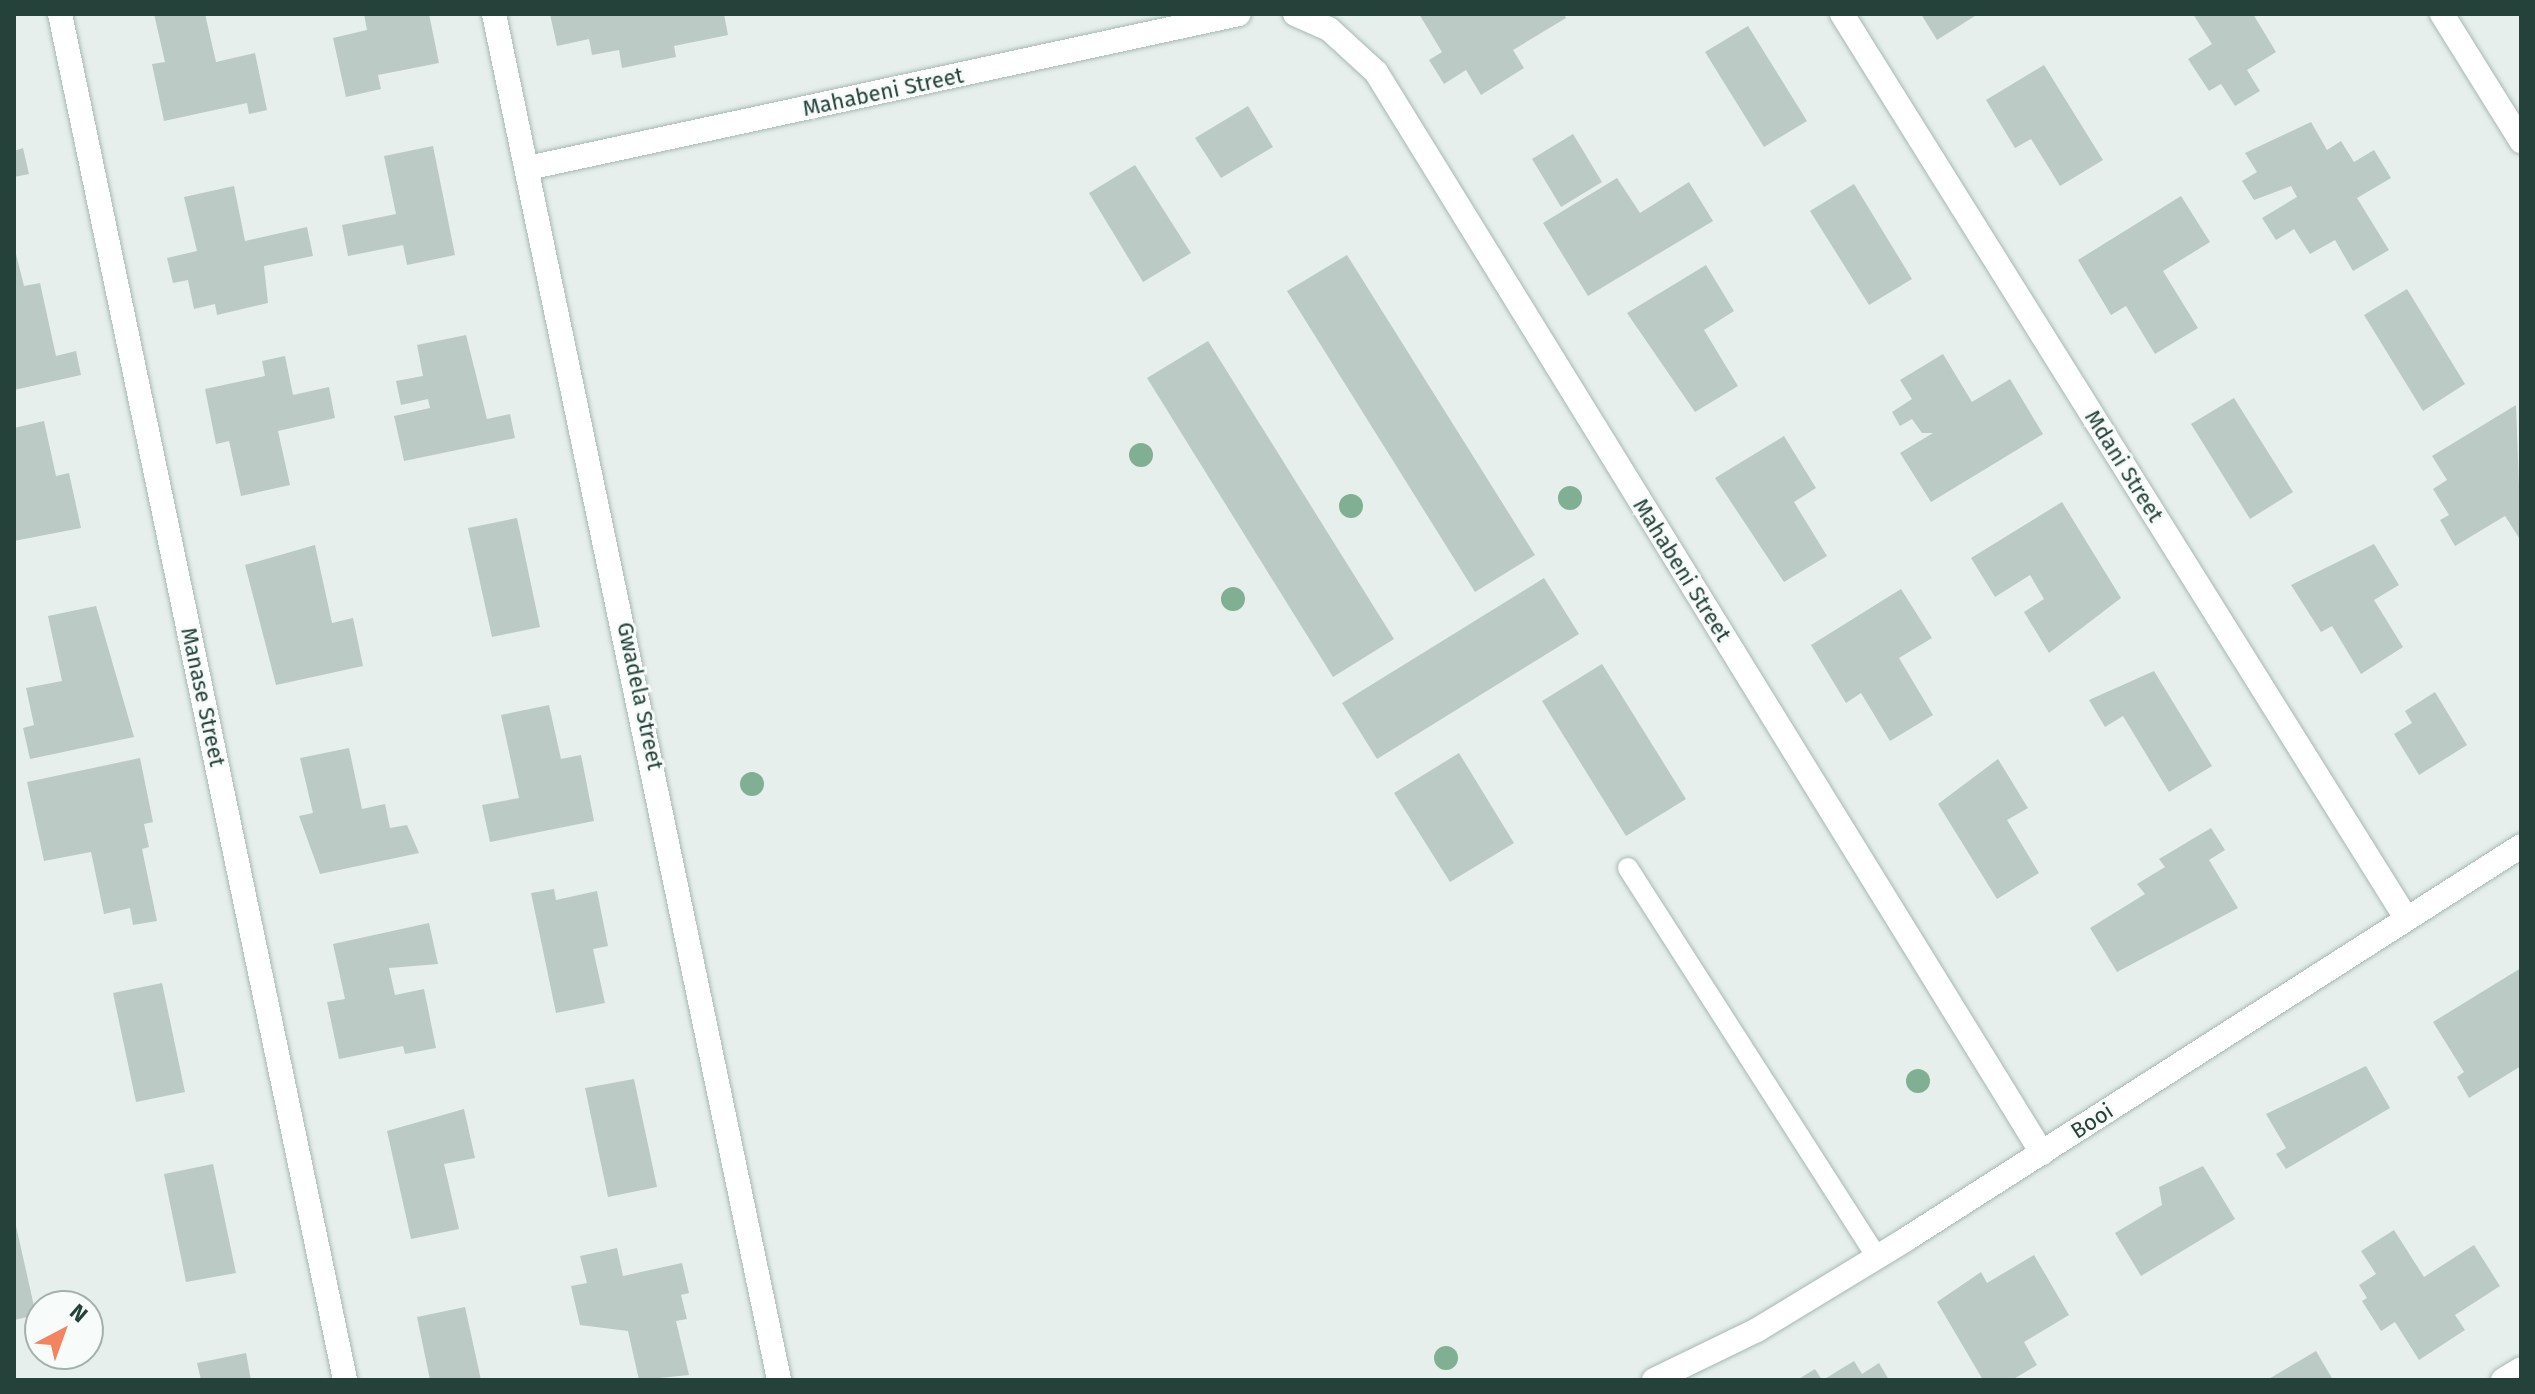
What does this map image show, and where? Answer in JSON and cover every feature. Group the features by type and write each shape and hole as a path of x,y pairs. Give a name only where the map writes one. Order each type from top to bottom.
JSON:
{"street":[{"name":"Manase Street","path":"60,14 345,1380"},
{"name":"Gwadela Street","path":"494,14 779,1380"},
{"name":"Mahabeni Street","path":"528,168 1239,14"},
{"name":"Mahabeni Street","path":"1295,14 1329,29 1376,72 2042,1153"},
{"name":"Mdani Street","path":"1842,14 2406,918"},
{"path":"2442,14 2521,141"},
{"name":"Booi","path":"1654,1380 1757,1330 1877,1257 2521,846"},
{"path":"2503,1380 2521,1369"}],"lane":[{"path":"1628,868 1877,1257"}],"building":[{"path":"154,14 205,14 216,62 255,53 267,110 249,114 247,103 164,121 152,64 165,62"},
{"path":"364,14 429,14 439,63 378,75 381,89 346,97 333,38 367,30"},
{"path":"550,14 724,14 728,35 674,46 676,57 622,68 619,50 592,55 589,39 557,46"},
{"path":"1419,14 1564,14 1566,18 1513,50 1524,68 1481,95 1466,70 1444,84 1429,60 1442,52"},
{"path":"1921,14 1978,14 1937,40"},
{"path":"2193,14 2253,14 2276,52 2247,70 2260,91 2235,106 2221,84 2209,91 2188,59 2212,44"},
{"path":"1748,26 1807,121 1764,147 1705,52"},
{"path":"2044,65 2103,160 2060,186 2031,139 2015,148 1986,100"},
{"path":"1248,106 1273,147 1221,178 1195,138"},
{"path":"2311,122 2327,150 2341,141 2354,162 2374,150 2391,178 2357,198 2389,250 2353,271 2335,240 2310,254 2294,229 2276,240 2262,218 2297,197 2291,186 2254,200 2242,181 2257,172 2245,153"},
{"path":"1573,134 1602,182 1561,207 1532,159"},
{"path":"433,146 455,255 407,265 403,245 348,256 342,225 396,214 384,156"},
{"path":"23,148 29,174 14,177 14,151"},
{"path":"1135,165 1191,253 1143,282 1089,193"},
{"path":"1617,178 1640,213 1689,182 1713,221 1588,296 1543,223"},
{"path":"1854,184 1912,279 1869,305 1810,211"},
{"path":"234,186 245,241 307,227 313,256 264,266 268,303 217,315 215,304 194,309 188,280 173,283 167,258 197,251 184,197"},
{"path":"2181,196 2210,242 2163,271 2198,328 2155,354 2126,306 2111,315 2078,260"},
{"path":"14,246 24,286 40,283 56,356 76,351 81,375 14,390"},
{"path":"1347,255 1535,555 1475,592 1287,291"},
{"path":"1706,265 1734,311 1704,330 1738,386 1695,412 1627,313"},
{"path":"2407,289 2465,384 2423,411 2364,315"},
{"path":"466,335 487,419 510,414 515,438 404,461 394,416 430,408 428,399 401,405 396,381 423,376 417,345"},
{"path":"1208,341 1394,639 1333,677 1147,378"},
{"path":"1943,354 1972,402 2010,379 2043,434 1931,502 1900,453 1933,433 1922,433 1912,419 1900,426 1892,412 1912,399 1900,380"},
{"path":"285,356 293,395 329,387 335,418 278,431 290,485 241,496 229,441 216,444 205,389 265,376 262,361"},
{"path":"2234,398 2293,492 2250,519 2191,424"},
{"path":"2516,405 2521,541 2505,516 2455,546 2440,520 2449,515 2433,489 2447,480 2432,456"},
{"path":"44,421 56,476 69,473 81,528 14,541 14,428"},
{"path":"1784,436 1816,488 1794,502 1827,556 1784,582 1715,478"},
{"path":"2062,502 2121,598 2049,653 2024,612 2044,599 2030,575 1995,597 1971,558"},
{"path":"517,518 540,627 492,637 468,528"},
{"path":"2374,544 2399,585 2374,600 2403,647 2361,674 2332,626 2321,632 2291,585"},
{"path":"315,545 332,623 353,618 363,666 276,685 245,565"},
{"path":"1544,578 1579,634 1377,759 1342,703"},
{"path":"1901,589 1932,638 1899,658 1933,715 1890,741 1861,693 1846,703 1811,645"},
{"path":"96,606 134,737 30,759 23,728 34,725 26,688 62,681 48,616"},
{"path":"1602,664 1686,799 1626,836 1542,701"},
{"path":"2154,671 2212,766 2169,792 2123,716 2105,727 2089,700"},
{"path":"2435,692 2467,745 2419,775 2394,734 2412,723 2405,711"},
{"path":"549,705 561,759 581,755 594,821 490,842 482,805 519,798 501,715"},
{"path":"349,748 362,809 385,804 390,828 407,825 419,853 320,874 299,816 313,813 300,758"},
{"path":"1459,753 1514,843 1450,882 1394,793"},
{"path":"140,758 153,822 144,824 149,847 142,849 157,921 133,925 130,908 104,914 91,852 44,861 27,782"},
{"path":"1998,759 2028,808 2007,820 2039,873 1997,899 1938,804"},
{"path":"2211,828 2225,850 2209,860 2238,908 2117,972 2090,928 2145,894 2137,884 2165,867 2159,859"},
{"path":"554,889 556,900 597,891 608,946 593,949 605,1003 556,1013 531,893"},
{"path":"429,923 438,964 389,968 395,995 424,989 436,1048 405,1054 403,1046 339,1059 327,1002 345,999 333,944"},
{"path":"2521,968 2521,1066 2469,1098 2457,1077 2464,1072 2433,1022"},
{"path":"162,983 185,1092 136,1102 113,993"},
{"path":"2366,1066 2390,1108 2286,1169 2276,1154 2286,1148 2266,1114"},
{"path":"634,1079 657,1187 608,1197 585,1088"},
{"path":"464,1109 475,1158 444,1164 459,1229 411,1239 387,1131"},
{"path":"213,1164 236,1273 186,1282 164,1174"},
{"path":"2203,1166 2235,1219 2141,1276 2115,1233 2162,1205 2159,1187"},
{"path":"14,1217 30,1290 24,1290 24,1318 14,1320"},
{"path":"2394,1230 2424,1277 2474,1245 2500,1286 2455,1315 2465,1330 2419,1360 2395,1322 2381,1331 2362,1301 2367,1298 2359,1285 2376,1274 2361,1251"},
{"path":"617,1248 623,1276 682,1263 689,1293 681,1295 687,1319 676,1321 689,1375 639,1380 628,1331 580,1325 571,1286 587,1283 580,1256"},
{"path":"2034,1255 2069,1315 2024,1342 2037,1365 2012,1380 1983,1380 1937,1302 1981,1272 1987,1283"},
{"path":"465,1307 481,1380 430,1380 417,1317"},
{"path":"2316,1351 2333,1380 2267,1380"},
{"path":"246,1353 251,1380 201,1380 197,1363"},
{"path":"1854,1361 1862,1374 1879,1363 1889,1380 1823,1380"},
{"path":"1815,1369 1822,1380 1797,1380"}]}
